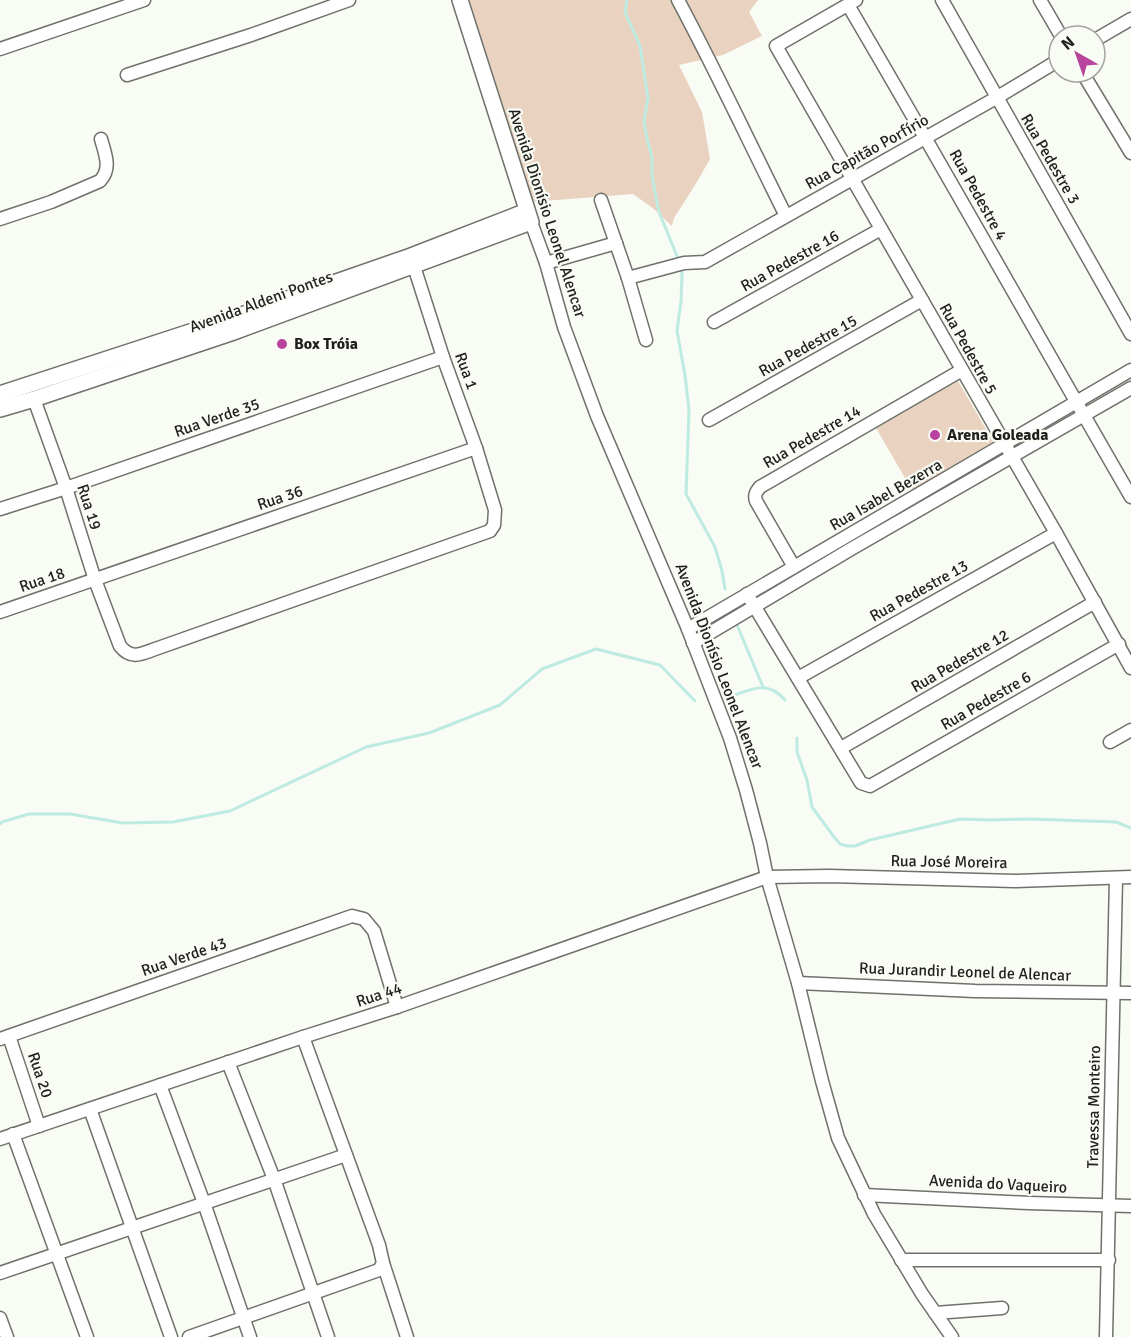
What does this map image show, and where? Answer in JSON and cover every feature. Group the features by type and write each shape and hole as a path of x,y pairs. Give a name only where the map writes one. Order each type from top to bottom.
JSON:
{"main road":[{"name":"Avenida Dionísio Leonel Alencar","path":"460,0 529,217"},
{"name":"Avenida Aldeni Pontes","path":"0,409 231,333 529,217"},
{"name":"Avenida Aldeni Pontes","path":"0,394 412,261"}],"street":[{"path":"0,49 144,0"},
{"path":"127,75 349,0"},
{"path":"678,0 721,81 786,216"},
{"name":"Rua Pedestre 3","path":"942,0 1131,334"},
{"path":"1040,0 1054,24"},
{"name":"Rua Pedestre 5","path":"852,2 776,46 1131,668"},
{"name":"Rua Pedestre 4","path":"852,2 926,137 1131,497"},
{"path":"1107,33 1131,19"},
{"name":"Rua Capitão Porfírio","path":"628,278 683,264 705,262 1047,67"},
{"path":"1089,84 1131,153"},
{"path":"0,219 51,202 100,181 105,176 108,164 100,139"},
{"path":"601,200 628,278 646,340"},
{"name":"Avenida Dionísio Leonel Alencar","path":"529,217 546,263 564,327 597,416 688,629 740,769 838,1138 864,1194 901,1260 952,1337"},
{"name":"Rua Pedestre 16","path":"714,322 881,229"},
{"path":"546,263 616,243"},
{"name":"Rua 1","path":"112,624 120,646 125,652 135,655 490,531 495,518 492,496 412,261"},
{"name":"Rua Pedestre 15","path":"709,420 922,300"},
{"name":"Rua Verde 35","path":"0,508 66,488 443,357"},
{"name":"Rua Pedestre 14","path":"794,567 754,497 759,487 962,370"},
{"name":"Rua Isabel Bezerra","path":"688,629 1131,370"},
{"name":"Rua Isabel Bezerra","path":"693,643 1131,388"},
{"name":"Rua 19","path":"34,399 112,624"},
{"name":"Rua 36","path":"95,580 476,448"},
{"name":"Rua Pedestre 13","path":"798,678 1056,533"},
{"name":"Rua 18","path":"0,612 95,580"},
{"path":"747,594 841,748"},
{"name":"Rua Pedestre 12","path":"841,748 1095,602"},
{"name":"Rua Pedestre 6","path":"841,748 861,783 870,786 1119,644"},
{"path":"1110,742 1131,730"},
{"name":"Rua José Moreira","path":"767,877 829,876 1015,881 1131,877"},
{"name":"Rua 44","path":"0,1139 398,1007 767,877"},
{"name":"Travessa Monteiro","path":"1106,1337 1116,879"},
{"name":"Rua Verde 43","path":"4,1037 346,917 357,916 364,919 374,931 398,1007"},
{"name":"Rua Jurandir Leonel de Alencar","path":"798,984 975,991 1131,993"},
{"name":"Rua 20","path":"4,1037 39,1126"},
{"path":"303,1037 380,1245 383,1263 407,1337"},
{"path":"228,1062 274,1179 328,1337"},
{"path":"160,1085 250,1337"},
{"path":"90,1109 171,1337"},
{"path":"13,1134 87,1337"},
{"path":"0,1273 346,1155"},
{"name":"Avenida do Vaqueiro","path":"864,1194 1131,1206"},
{"path":"901,1260 1109,1260"},
{"path":"189,1337 379,1270 383,1263"},
{"path":"935,1313 1002,1308"},
{"path":"0,1318 7,1337"}],"shaded area":[{"path":"465,0 758,0 749,12 762,36 723,55 679,65 702,112 710,159 674,218 672,226 633,194 530,202"},
{"name":"Arena Goleada","path":"958,381 994,443 912,490 876,428"}],"waterway":[{"path":"627,0 625,12 640,46 648,98 644,121 652,157 652,176 659,212 679,261"},
{"path":"681,268 681,301 677,331 689,410 686,494 715,547 725,589"},
{"path":"737,625 763,687"},
{"path":"0,824 29,814 70,814 123,823 173,822 230,811 366,747 429,733 500,705 542,669 596,649 660,665 695,701"},
{"path":"726,698 764,688 771,689 785,700"},
{"path":"797,738 797,752 807,780 812,807 840,844 847,846 855,846 870,840 960,819 1116,822 1131,828"}],"place":[{"name":"Box Tróia","path":"282,344"},
{"name":"Arena Goleada","path":"935,435"}]}
